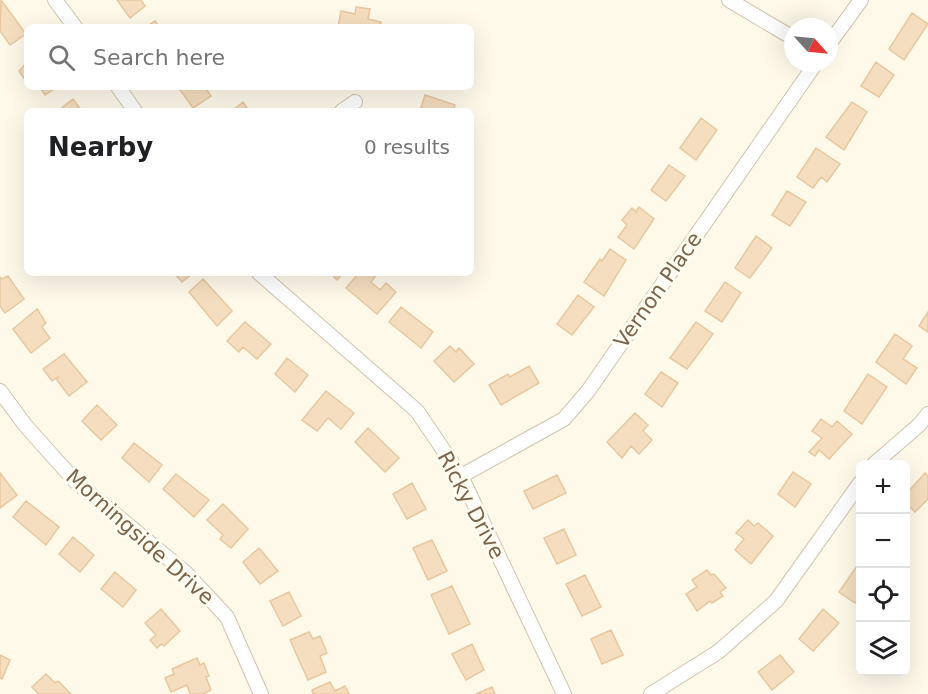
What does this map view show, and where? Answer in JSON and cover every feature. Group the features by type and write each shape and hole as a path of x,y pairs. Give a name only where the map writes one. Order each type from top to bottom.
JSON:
{"street":[{"path":"55,0 73,24"},
{"path":"729,0 784,33"},
{"path":"838,32 861,0"},
{"name":"Vernon Place","path":"461,476 564,419 588,391 810,72"},
{"path":"120,90 133,108"},
{"path":"346,108 355,102"},
{"name":"Ricky Drive","path":"262,276 417,411 461,476 564,694"},
{"name":"Morningside Drive","path":"0,391 25,425 75,481 186,573 227,617 261,694"},
{"path":"879,460 928,414"},
{"path":"651,694 718,652 776,601 856,490"}],"building":[{"path":"1,0 24,31 24,35 10,45 0,31"},
{"path":"117,0 141,0 145,6 130,18"},
{"path":"356,7 370,9 368,19 381,22 381,24 339,24 341,11 355,14"},
{"path":"912,13 928,24 904,60 889,49"},
{"path":"876,62 894,75 879,97 861,86"},
{"path":"24,65 24,78 19,71"},
{"path":"42,90 52,90 45,95"},
{"path":"180,90 207,90 211,96 193,108"},
{"path":"425,95 455,105 454,108 421,108"},
{"path":"73,99 80,108 62,108"},
{"path":"243,102 247,108 236,108"},
{"path":"852,102 867,112 844,150 826,137"},
{"path":"701,118 717,130 696,160 680,148"},
{"path":"816,148 840,164 827,182 821,177 813,188 797,177"},
{"path":"669,165 685,176 666,201 651,190"},
{"path":"787,191 806,202 790,226 772,215"},
{"path":"639,207 654,219 634,249 618,237 627,225 622,220 632,208 636,212"},
{"path":"756,236 772,248 750,278 735,268"},
{"path":"610,249 626,260 604,296 584,282"},
{"path":"8,276 24,299 5,313 0,306 0,277 2,279"},
{"path":"177,276 189,276 182,282"},
{"path":"356,276 374,276 371,282 380,290 386,283 396,292 377,314 346,288"},
{"path":"203,279 232,311 217,326 189,292"},
{"path":"725,282 741,293 722,322 705,311"},
{"path":"578,295 594,307 572,335 557,324"},
{"path":"401,307 433,332 421,348 389,322"},
{"path":"37,309 46,323 42,327 50,338 31,353 13,329"},
{"path":"928,312 928,332 919,326"},
{"path":"245,322 271,344 257,359 243,347 239,352 227,341"},
{"path":"696,322 713,334 687,369 670,358"},
{"path":"895,334 912,346 903,359 917,368 906,384 876,362"},
{"path":"450,346 456,352 459,348 474,364 454,382 434,361"},
{"path":"64,354 87,382 69,396 57,380 58,377 52,381 43,369"},
{"path":"287,358 308,375 295,392 275,374"},
{"path":"529,366 539,383 501,405 489,385"},
{"path":"661,372 678,383 662,407 645,394"},
{"path":"868,374 887,387 862,424 844,411"},
{"path":"326,391 354,413 341,429 328,418 317,431 302,420"},
{"path":"97,405 117,425 101,440 82,421"},
{"path":"635,413 648,425 643,431 652,440 639,454 631,446 622,458 607,442"},
{"path":"821,419 832,427 837,421 852,434 829,459 819,450 815,456 809,452 822,438 812,431"},
{"path":"368,428 399,458 385,472 355,442"},
{"path":"134,443 162,465 149,482 122,458"},
{"path":"793,472 811,484 795,507 778,494"},
{"path":"0,473 17,495 0,508"},
{"path":"925,473 928,476 928,499 915,512 910,507 910,490"},
{"path":"176,474 209,500 194,517 163,489"},
{"path":"557,475 566,493 533,509 524,491"},
{"path":"412,483 426,509 407,519 393,494"},
{"path":"26,501 59,527 46,545 13,517"},
{"path":"223,504 248,529 231,548 220,539 223,535 207,520"},
{"path":"748,520 754,526 758,523 773,536 751,564 735,550 744,539 736,533"},
{"path":"564,529 576,555 557,564 544,538"},
{"path":"73,537 94,555 80,572 59,554"},
{"path":"432,540 447,571 428,580 413,548"},
{"path":"259,548 278,571 260,584 243,562"},
{"path":"856,567 855,603 839,592"},
{"path":"707,570 711,575 714,574 726,588 720,592 723,596 712,603 710,601 697,611 686,594 697,587 692,580"},
{"path":"115,572 136,590 123,607 101,589"},
{"path":"585,575 601,607 582,616 566,584"},
{"path":"452,586 470,624 449,634 431,595"},
{"path":"289,592 301,616 283,626 270,601"},
{"path":"161,609 180,631 164,646 161,644 157,648 150,640 156,635 145,623"},
{"path":"823,609 839,623 813,651 799,639"},
{"path":"611,630 623,655 602,664 591,639"},
{"path":"309,632 313,639 320,636 327,653 320,656 326,672 308,680 290,640"},
{"path":"472,644 484,670 466,680 452,654"},
{"path":"0,655 10,660 2,679 0,678"},
{"path":"780,655 794,672 772,690 758,672"},
{"path":"197,658 200,665 204,663 211,690 203,694 190,694 187,685 171,692 165,678 174,674 172,669"},
{"path":"46,674 55,683 58,681 71,694 39,694 32,687"},
{"path":"330,682 335,691 345,686 349,694 313,694 312,690"},
{"path":"492,687 495,694 476,694"}]}
